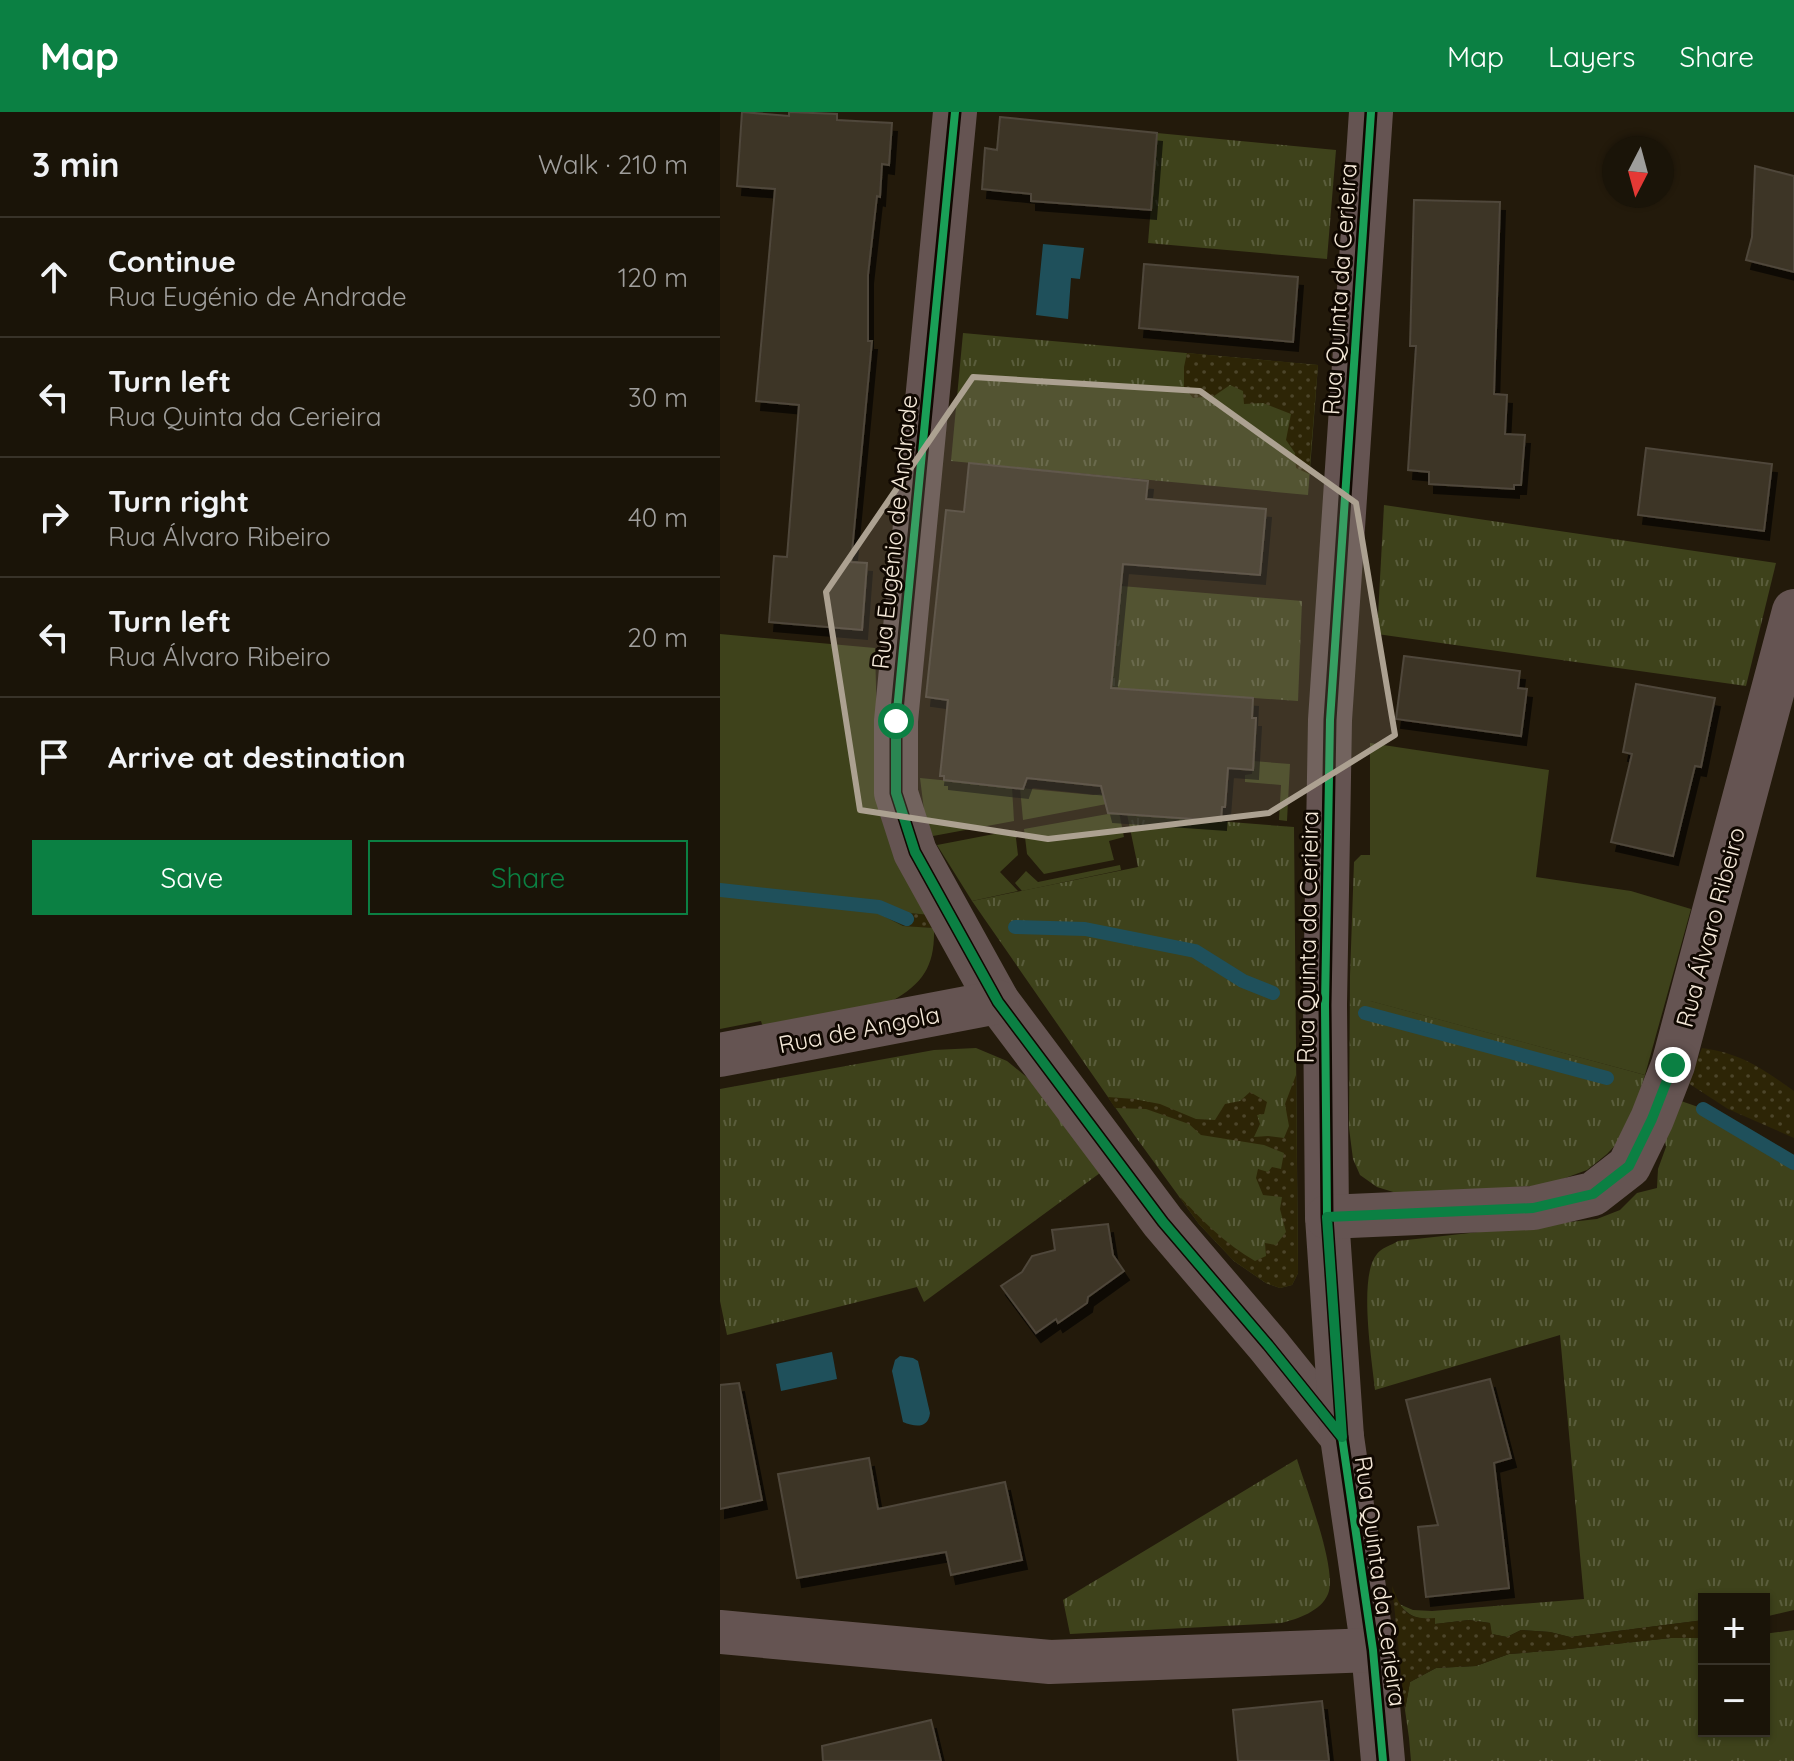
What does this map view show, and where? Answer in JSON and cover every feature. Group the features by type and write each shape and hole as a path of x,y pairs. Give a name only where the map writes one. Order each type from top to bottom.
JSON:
{"street":[{"name":"Rua Eugénio de Andrade","path":"955,112 896,721 896,793 915,852 998,1002 1163,1222 1342,1437"},
{"name":"Rua Quinta da Cerieira","path":"1371,112 1330,720 1325,1005 1327,1217 1342,1437 1373,1650 1383,1761"},
{"name":"Rua Álvaro Ribeiro","path":"1327,1217 1533,1208 1593,1194 1629,1166 1673,1065 1794,611"},
{"name":"Rua de Angola","path":"720,1055 998,1002"},
{"path":"720,1632 1050,1662 1373,1650"}],"highlighted area":[{"path":"973,377 1200,391 1356,503 1395,735 1269,813 1048,839 860,810 826,592"}],"green space":[{"path":"1157,133 1336,150 1327,259 1148,243"},
{"path":"963,333 1318,365 1308,495 951,461"},
{"path":"1384,505 1776,563 1746,686 1377,634"},
{"path":"1121,586 1302,601 1298,701 1110,688"},
{"path":"720,634 875,648 877,725 931,915 908,913 882,903 720,885"},
{"path":"1370,743 1549,770 1536,877 1631,891 1691,909 1645,1075 1370,1001"},
{"path":"1253,761 1290,764 1287,821 1279,820 1281,785 1245,782 1245,775 1252,774"},
{"path":"920,778 1012,787 1014,821 933,836 925,818"},
{"path":"1020,788 1093,795 1115,793 1117,802 1023,820"},
{"path":"1119,812 1124,837 1109,841 1114,860 1044,874 1027,854 1024,829"},
{"path":"1127,814 1294,827 1298,1273 1292,1285 1280,1288 1266,1283 1234,1261 1199,1224 972,901 1138,867"},
{"path":"1015,830 1018,855 1000,872 1018,891 972,901 937,845"},
{"path":"1361,855 1370,855 1371,1001 1645,1075 1623,1137 1587,1170 1546,1185 1403,1195 1377,1187 1360,1175 1353,1159 1349,1128 1354,862"},
{"path":"1120,865 1121,870 1022,891 1015,883 1026,871 1038,882"},
{"path":"720,893 870,909 903,926 934,928 930,963 920,980 892,1001 764,1031 761,1021 720,1029"},
{"path":"976,1048 1007,1061 1029,1079 1100,1173 924,1302 917,1287 727,1335 720,1301 720,1089 934,1050"},
{"path":"1681,1101 1704,1109 1794,1163 1794,1610 1770,1616 1770,1593 1698,1593 1698,1621 1570,1637 1521,1630 1507,1637 1491,1634 1490,1623 1469,1620 1435,1624 1434,1619 1410,1614 1399,1604 1413,1610 1432,1611 1584,1599 1560,1335 1375,1390 1367,1299 1371,1265 1377,1254 1398,1241 1597,1219 1620,1210 1637,1193 1657,1188 1658,1169 1666,1147 1664,1135"},
{"path":"1297,1459 1325,1548 1330,1582 1325,1600 1315,1610 1281,1623 1070,1634 1063,1600"},
{"path":"1794,1630 1794,1761 1411,1761 1405,1710 1410,1682 1436,1668 1476,1666 1509,1654 1671,1638 1698,1638 1698,1737 1770,1737 1770,1633"}],"sand":[{"path":"1187,353 1318,365 1309,474 1296,468 1295,453 1286,440 1291,414 1263,403 1244,404 1243,391 1230,385 1214,396 1193,398 1184,387"},
{"path":"720,885 882,903 908,913 931,915 934,928 903,926 870,909 720,893"},
{"path":"1702,1048 1740,1058 1794,1091 1794,1138 1728,1109 1688,1083"},
{"path":"1296,1075 1298,1273 1292,1285 1280,1288 1266,1283 1234,1261 1199,1224 1178,1195 1224,1239 1255,1261 1266,1256 1265,1243 1276,1245 1286,1232 1280,1209 1282,1197 1263,1195 1256,1178 1258,1169 1268,1172 1272,1167 1281,1169 1284,1153 1264,1145 1201,1135 1189,1124 1146,1109 1115,1108 1108,1097 1160,1104 1196,1119 1215,1120 1225,1104 1240,1101 1250,1092 1267,1102 1264,1114 1257,1115 1260,1124 1254,1137 1284,1138 1289,1126 1285,1104"},
{"path":"1392,1586 1402,1608 1411,1615 1435,1618 1435,1624 1469,1620 1490,1623 1492,1634 1507,1637 1521,1630 1570,1637 1698,1621 1698,1638 1509,1654 1476,1666 1436,1668 1410,1682 1405,1710"}],"water":[{"path":"1043,244 1084,248 1080,279 1071,278 1068,319 1036,315"},
{"path":"832,1352 837,1379 781,1391 776,1364"},
{"path":"900,1356 918,1361 930,1413 924,1424 903,1422 892,1371 895,1360"}],"building":[{"path":"742,112 789,116 789,112 837,114 837,120 892,123 889,165 882,164 868,275 868,341 872,341 851,562 867,563 862,630 769,622 774,556 787,557 799,405 756,401 775,189 737,186"},
{"path":"1000,117 1157,133 1151,210 1031,201 1031,194 982,189 985,148 997,150"},
{"path":"1755,166 1794,176 1794,272 1746,260 1752,237"},
{"path":"1414,200 1500,202 1494,394 1507,395 1505,434 1525,435 1521,485 1514,485 1514,489 1429,484 1429,472 1408,470 1416,346 1410,346"},
{"path":"1144,264 1298,277 1293,342 1139,328"},
{"path":"1646,448 1772,464 1764,531 1638,515"},
{"path":"969,463 1148,481 1146,499 1266,509 1260,575 1123,564 1111,688 1253,698 1252,718 1256,718 1253,770 1228,768 1221,821 1108,813 1101,786 1027,778 1023,789 944,780 944,776 940,776 948,700 926,697 946,510 964,512"},
{"path":"1404,656 1520,671 1518,688 1527,689 1521,736 1396,719"},
{"path":"1636,684 1715,698 1701,767 1695,766 1673,856 1611,842 1632,754 1623,752"},
{"path":"1108,1224 1113,1255 1124,1271 1088,1297 1087,1303 1058,1323 1056,1319 1036,1333 1001,1286 1022,1272 1032,1256 1055,1250 1052,1230"},
{"path":"1490,1379 1511,1458 1494,1463 1509,1588 1426,1597 1418,1527 1438,1525 1406,1400"},
{"path":"739,1383 762,1500 720,1509 720,1385"},
{"path":"869,1458 878,1509 1005,1482 1022,1560 951,1575 946,1552 797,1578 778,1474"},
{"path":"1322,1701 1329,1761 1238,1761 1233,1710"},
{"path":"931,1720 941,1761 823,1761 822,1746"}],"waterway":[{"path":"720,890 879,907 907,919"},
{"path":"1015,927 1085,929 1195,951 1243,981 1273,993"},
{"path":"1365,1013 1607,1078"},
{"path":"1703,1109 1794,1163"}],"cycle path":[{"path":"955,112 896,721 896,793 915,852 998,1002 1163,1222 1342,1437"},
{"path":"1371,112 1330,720 1325,1005 1327,1217 1342,1437 1373,1650 1383,1761"}],"route":[{"path":"896,721 896,793 915,852 998,1002 1163,1222 1342,1437 1327,1217 1533,1208 1593,1194 1629,1166 1673,1065"}]}
